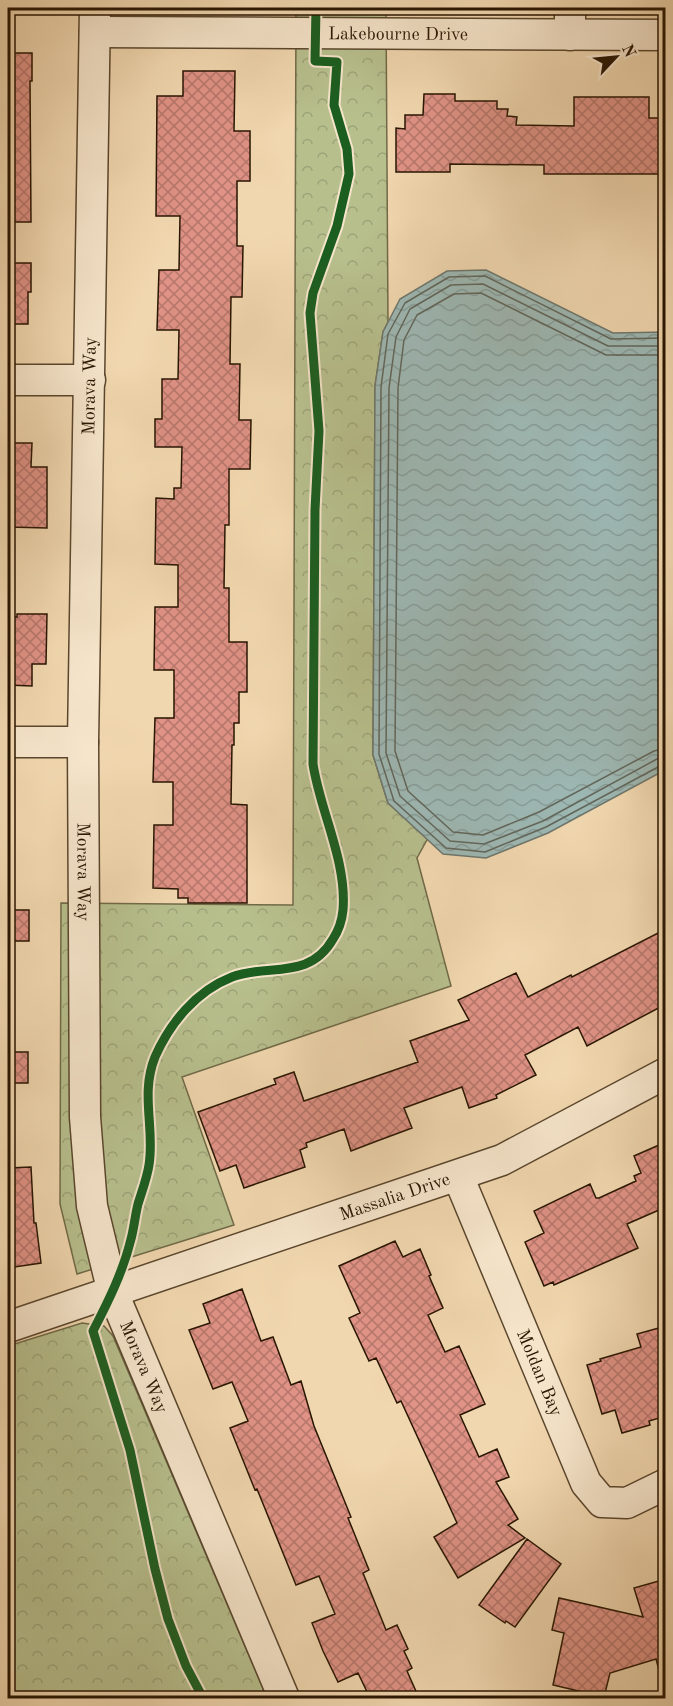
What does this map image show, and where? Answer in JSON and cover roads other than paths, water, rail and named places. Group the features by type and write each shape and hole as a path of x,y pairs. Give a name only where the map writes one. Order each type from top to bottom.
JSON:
{"street":[{"name":"Lakebourne Drive","path":"95,20 570,21 666,35"},
{"name":"Morava Way","path":"95,20 83,742 85,1118 92,1206 113,1293 284,1698"},
{"path":"8,380 90,380"},
{"path":"8,742 83,742"},
{"name":"Massalia Drive","path":"8,1327 502,1160 666,1073"},
{"name":"Moldan Bay","path":"458,1176 586,1483 602,1502 627,1503 666,1484"}],"water":[{"path":"486,270 613,333 666,332 665,770 548,833 486,858 443,854 388,803 373,755 375,386 383,332 400,299 447,271"}]}
